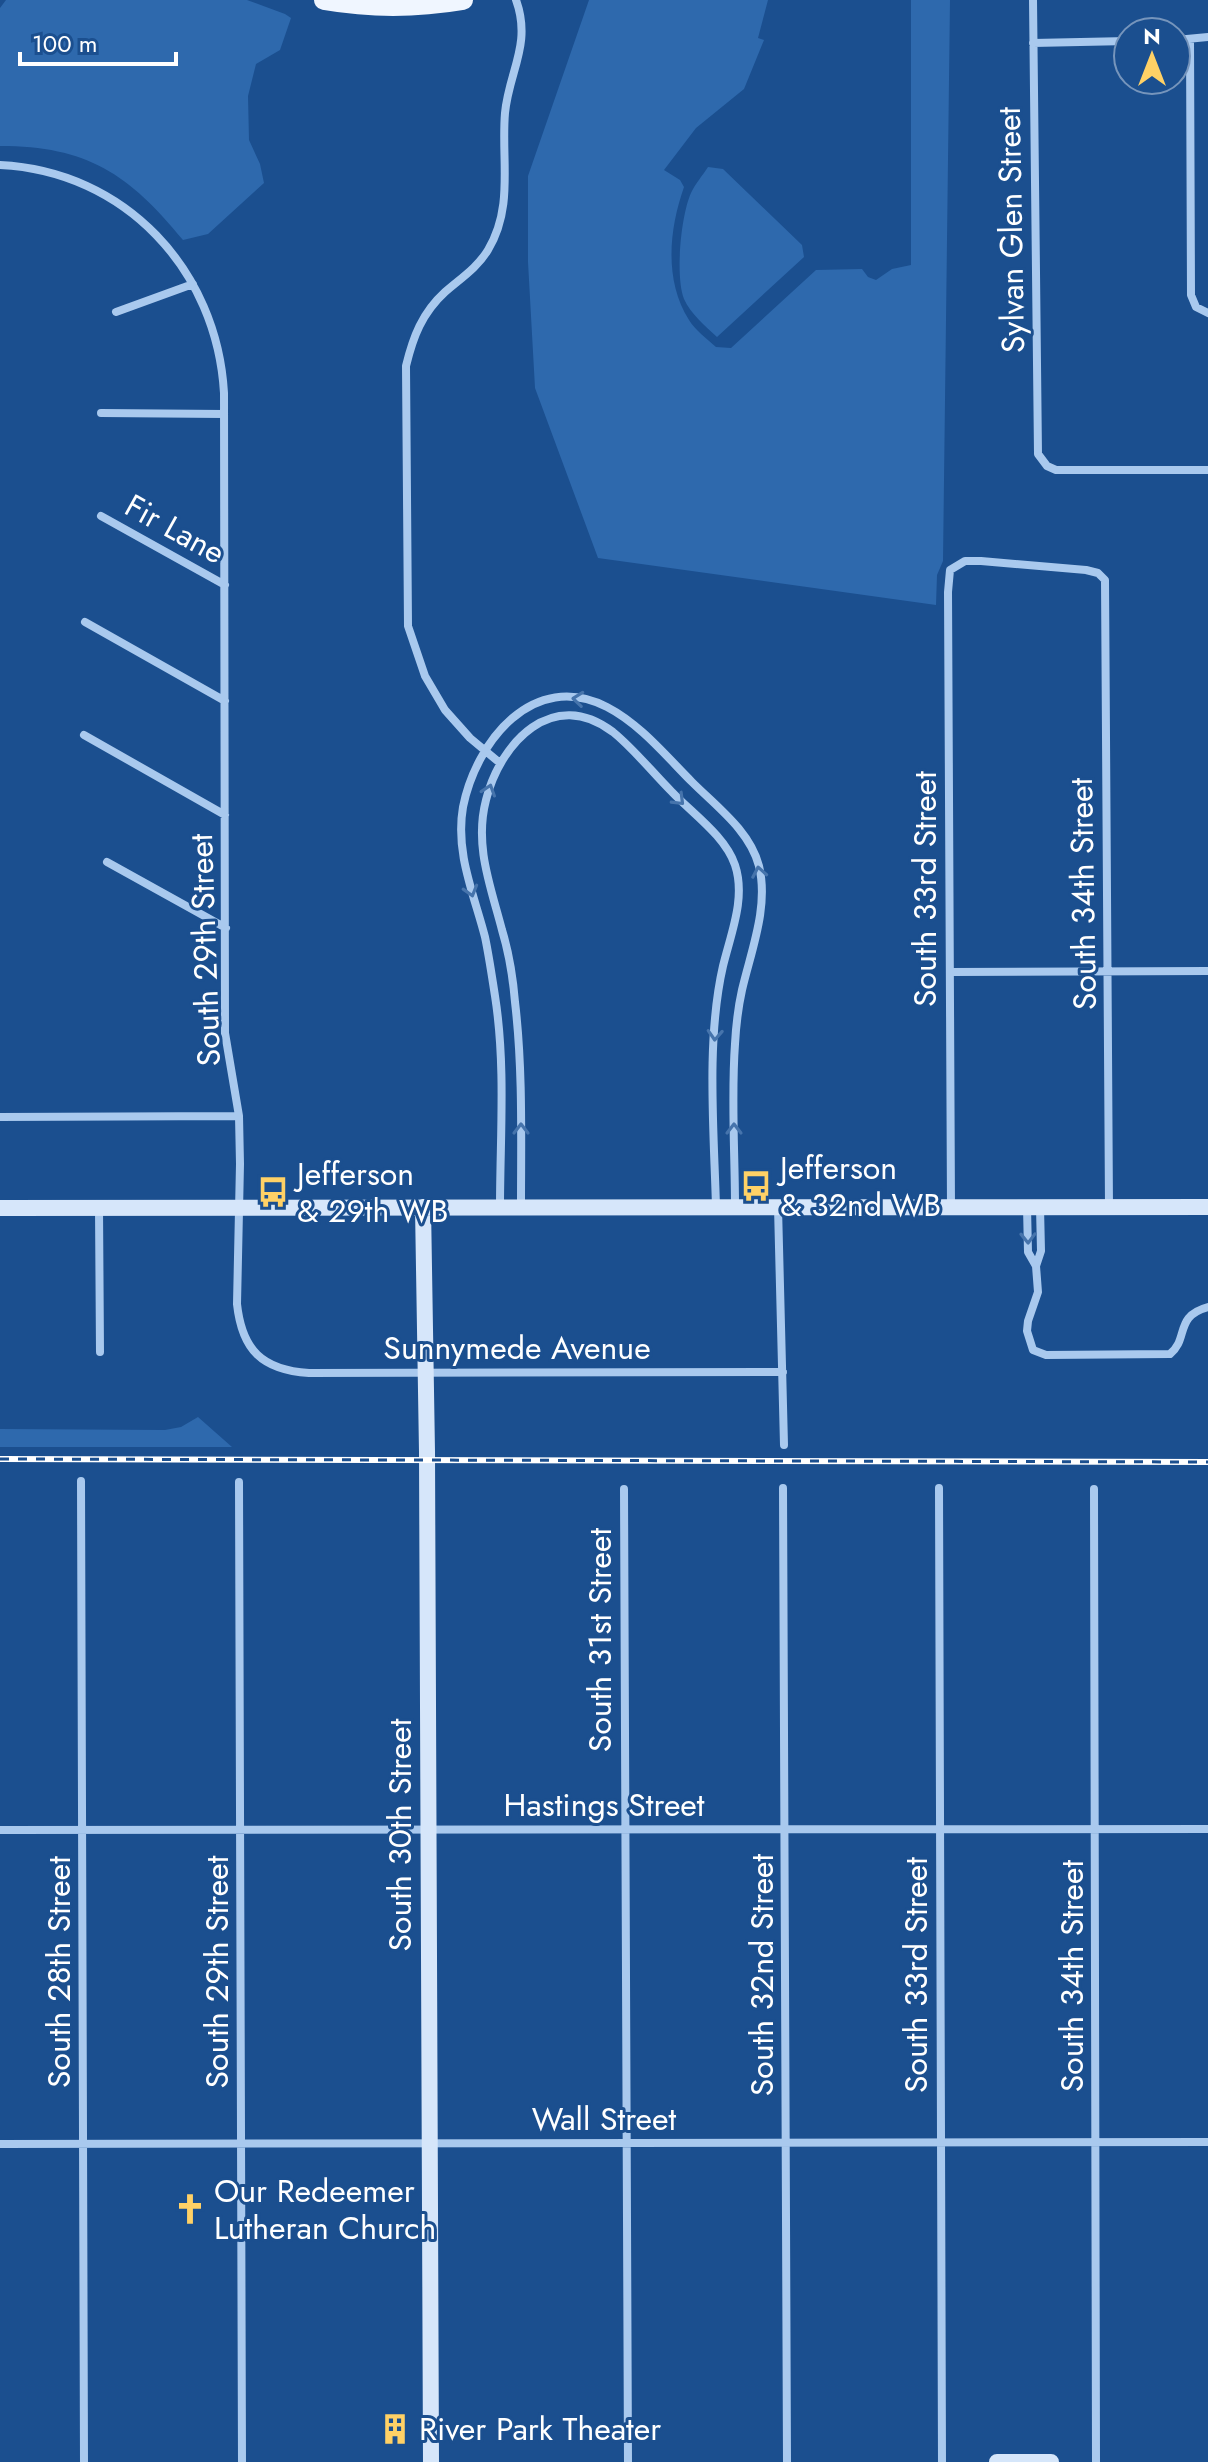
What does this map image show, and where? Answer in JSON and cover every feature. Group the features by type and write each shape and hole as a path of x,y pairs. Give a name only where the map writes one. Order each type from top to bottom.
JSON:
{"main road":[{"path":"324,0 365,6 463,0"}],"street":[{"path":"500,763 470,738 445,710 425,676 408,626 406,366 413,337 422,321 444,293 479,265 500,227 504,207 505,114 523,36 522,17 516,0"},
{"name":"Sylvan Glen Street","path":"1033,0 1038,454 1047,466 1068,471 1208,470"},
{"path":"1033,43 1112,41"},
{"path":"1190,96 1190,281 1192,303 1208,313"},
{"name":"South 29th Street","path":"0,165 70,178 117,202 166,244 193,284 211,321 223,377 224,414 226,1049 239,1116 239,1323 246,1342 256,1355"},
{"path":"116,312 193,284"},
{"path":"101,413 224,414"},
{"name":"Fir Lane","path":"101,516 225,585"},
{"name":"South 33rd Street","path":"951,1207 947,693 950,570 965,561 981,561 1086,570 1098,573 1105,580"},
{"name":"South 34th Street","path":"1105,580 1109,1207"},
{"path":"85,622 225,701"},
{"path":"500,1207 499,1031 485,938 466,874 461,838 464,805 469,785 485,750 510,718 534,704 561,698 583,698 597,702 630,721 747,839 759,866 761,904 741,993 734,1046 735,1207"},
{"path":"521,1207 521,1095 515,998 504,935 484,866 482,836 486,801 509,748 533,725 564,716 590,719 613,732 728,851 739,881 738,905 723,968 716,1016 716,1207"},
{"path":"84,735 225,815"},
{"path":"107,862 226,928"},
{"path":"950,972 1208,971"},
{"path":"0,1117 239,1116"},
{"name":"South 30th Street","path":"423,1207 431,2462"},
{"path":"778,1207 784,1445"},
{"path":"1034,1207 1028,1252 1036,1266 1038,1292 1027,1331 1033,1350 1046,1355 1170,1354 1177,1348 1188,1317 1208,1307"},
{"path":"0,1208 1208,1207"},
{"path":"99,1208 100,1352"},
{"name":"Sunnymede Avenue","path":"256,1355 290,1372 783,1372"},
{"name":"South 28th Street","path":"81,1481 84,2462"},
{"name":"South 29th Street","path":"239,1482 242,2462"},
{"name":"South 32nd Street","path":"783,1488 787,2462"},
{"name":"South 33rd Street","path":"939,1488 942,2462"},
{"name":"South 31st Street","path":"624,1489 628,2462"},
{"name":"South 34th Street","path":"1094,1489 1096,2462"},
{"name":"Hastings Street","path":"0,1830 1208,1829"},
{"name":"Wall Street","path":"0,2144 1208,2142"},
{"path":"997,2462 1051,2462"}],"shaded area":[{"path":"6,0 247,0 291,18 280,50 256,64 248,96 249,140 260,164 264,183 208,234 183,240 144,197 104,168 58,151 0,146 0,8"},
{"path":"589,0 768,0 758,38 764,40 744,89 696,128 664,170 680,180 684,187 672,237 672,272 681,305 705,338 716,347 731,348 816,270 862,269 868,277 876,280 892,269 911,265 911,0 950,0 943,561 937,575 936,605 598,558 535,388 528,262 528,176"},
{"path":"708,167 723,169 802,245 804,257 717,337 687,304 680,276 680,246 687,203"},
{"path":"198,1417 232,1447 0,1447 0,1429 165,1430 181,1427"}],"railway":[{"path":"0,1459 1208,1462"}],"place":[{"name":"Jefferson & 32nd WB","path":"756,1186"},
{"name":"Jefferson & 29th WB","path":"273,1192"},
{"name":"Our Redeemer Lutheran Church","path":"190,2209"},
{"name":"River Park Theater","path":"395,2429"}]}
